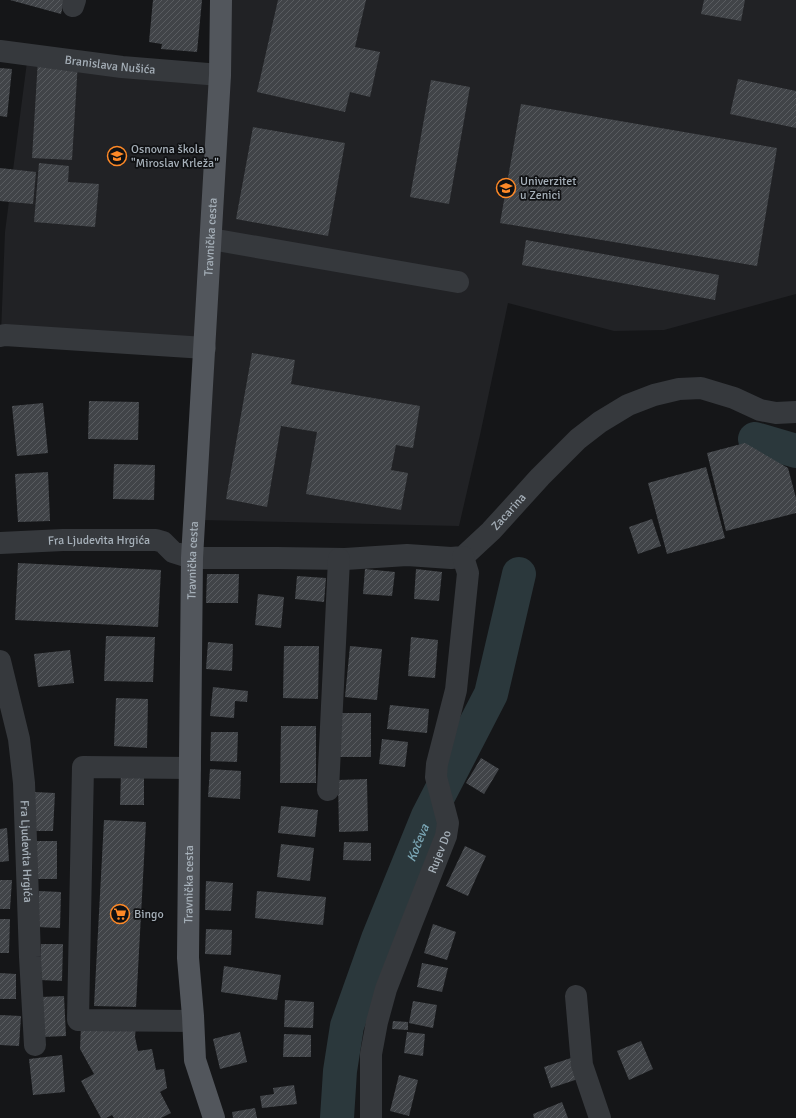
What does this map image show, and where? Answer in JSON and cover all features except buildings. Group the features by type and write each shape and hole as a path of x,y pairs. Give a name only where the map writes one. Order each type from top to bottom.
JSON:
{"main road":[{"name":"Travnička cesta","path":"214,1118 195,1060 188,958 192,558 220,75 221,0"}],"street":[{"name":"Branislava Nušića","path":"0,51 122,67 220,75"},
{"path":"211,239 458,282"},
{"path":"0,336 5,335 205,348"},
{"name":"Zacarina","path":"463,557 491,531 540,477 578,439 600,422 628,405 654,395 679,389 701,388 734,398 760,410 776,413 796,412"},
{"name":"Fra Ljudevita Hrgića","path":"0,543 63,540 156,540 163,542 173,552 192,558"},
{"path":"192,558 339,559 407,555 451,558 463,557"},
{"name":"Rujev Do","path":"371,1118 371,1054 386,989 446,836 448,823 436,777 437,764 442,742 456,690 468,573 463,557"},
{"path":"328,790 339,559"},
{"name":"Fra Ljudevita Hrgića","path":"0,661 19,739 24,783 30,957 35,1045"},
{"path":"190,768 83,767 78,1020 193,1021"},
{"path":"576,996 582,1065 600,1118"}],"shaded area":[{"name":"Univerzitet u Zenici","path":"231,0 796,0 796,294 664,330 614,331 508,303 459,526 201,520 208,341 1,333 5,232 28,54 223,81"}],"waterway":[{"name":"Kočeva","path":"755,439 796,451"},
{"name":"Kočeva","path":"337,1118 340,1071 347,1026 378,939 428,816 491,694 519,574"}],"place":[{"name":"Osnovna škola \"Miroslav Krleža\"","path":"117,156"},
{"name":"Univerzitet u Zenici","path":"506,188"},
{"name":"Bingo","path":"120,914"}]}
